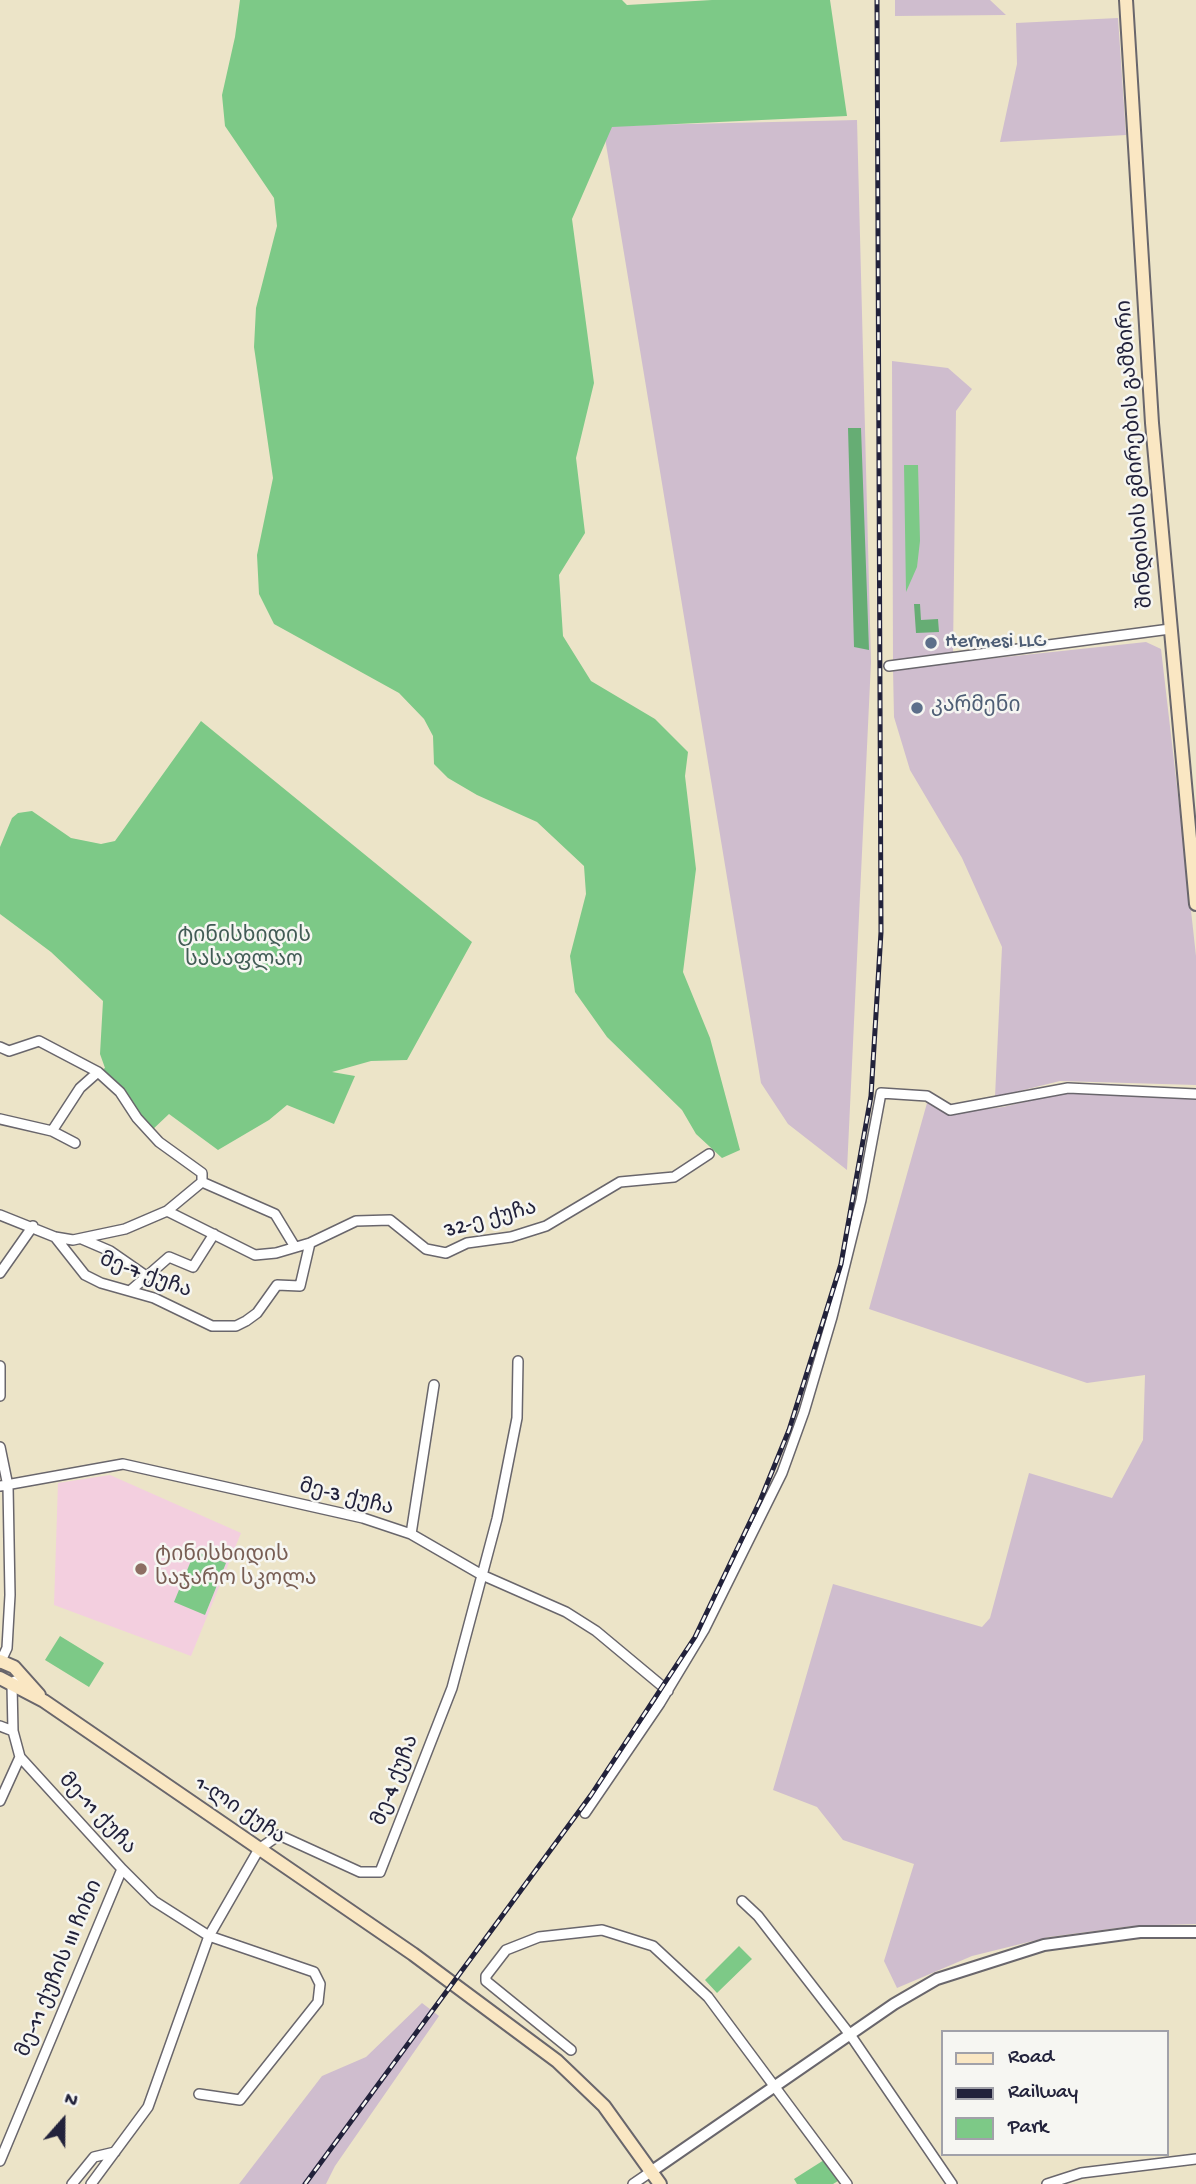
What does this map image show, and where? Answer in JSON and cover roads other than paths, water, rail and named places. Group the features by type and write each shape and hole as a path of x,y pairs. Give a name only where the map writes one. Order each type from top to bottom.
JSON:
{"main road":[{"name":"შინდისის გმირების გამზირი","path":"1126,0 1152,423 1196,904"},
{"name":"1-ლი ქუჩა","path":"0,1662 17,1671 44,1701"},
{"name":"1-ლი ქუჩა","path":"0,1678 44,1701 413,1954 557,2061 604,2106 660,2184"}],"street":[{"path":"889,666 1170,629"},
{"path":"0,1048 9,1051 39,1041 98,1072 120,1092 150,1132 202,1172 202,1182"},
{"path":"52,1130 80,1088 98,1072"},
{"path":"585,1813 667,1691 704,1630 782,1473 804,1412 832,1317 861,1200 881,1093 927,1096 950,1110 1068,1087 1196,1094"},
{"path":"0,1119 52,1130 75,1143"},
{"name":"32-ე ქუჩა","path":"167,1211 255,1255 276,1253 310,1243 356,1221 390,1220 426,1249 446,1253 467,1242 511,1237 547,1226 620,1182 674,1177 709,1154"},
{"path":"0,1215 55,1237 80,1238 125,1229 167,1211 202,1182"},
{"path":"202,1182 275,1214 295,1247"},
{"path":"0,1273 33,1226"},
{"path":"130,1291 169,1257 193,1267 214,1234"},
{"name":"მე-7 ქუჩა","path":"55,1237 85,1275 194,1314 212,1326 236,1326 257,1313 278,1285 300,1286 310,1243"},
{"path":"80,1238 110,1251 146,1276"},
{"path":"482,1575 517,1418 518,1361"},
{"path":"0,1366 0,1396"},
{"path":"411,1534 434,1385"},
{"path":"0,1447 10,1595 7,1648 0,1662"},
{"name":"მე-3 ქუჩა","path":"4,1486 123,1464 363,1518 411,1534 482,1575 566,1612 596,1631 667,1691"},
{"name":"მე-4 ქუჩა","path":"259,1849 279,1835 360,1872 380,1872 452,1688 482,1575"},
{"path":"7,1648 17,1671 12,1685"},
{"name":"მე-11 ქუჩა","path":"12,1685 13,1731 20,1757 154,1901 209,1936 314,1972 320,1984 318,2002 240,2101 199,2094"},
{"path":"0,1726 13,1731"},
{"path":"0,1801 20,1757"},
{"path":"91,2184 148,2107 209,1936 259,1849"},
{"name":"მე-11 ქუჩის III ჩიხი","path":"0,2161 122,1869"},
{"path":"742,1902 758,1916 850,2036 952,2184"},
{"path":"571,2050 486,1981 486,1976 506,1950 539,1937 602,1930 656,1948 708,1997 777,2086 847,2184"},
{"path":"633,2184 894,2004 937,1979 1027,1948 1114,1935 1196,1932"},
{"path":"72,2184 94,2157 115,2152"},
{"path":"1047,2184 1080,2173 1196,2159"}],"railway":[{"path":"305,2184 591,1795 695,1637 760,1501 789,1430 841,1264 871,1096 881,932 877,0"}],"place":[{"name":"Hermesi LLC","path":"931,643"},
{"name":"კარმენი","path":"917,708"},
{"name":"ტინისხიდის საჯარო სკოლა","path":"141,1569"}],"park label":[{"name":"ტინისხიდის სასაფლაო","path":"244,950"}]}
